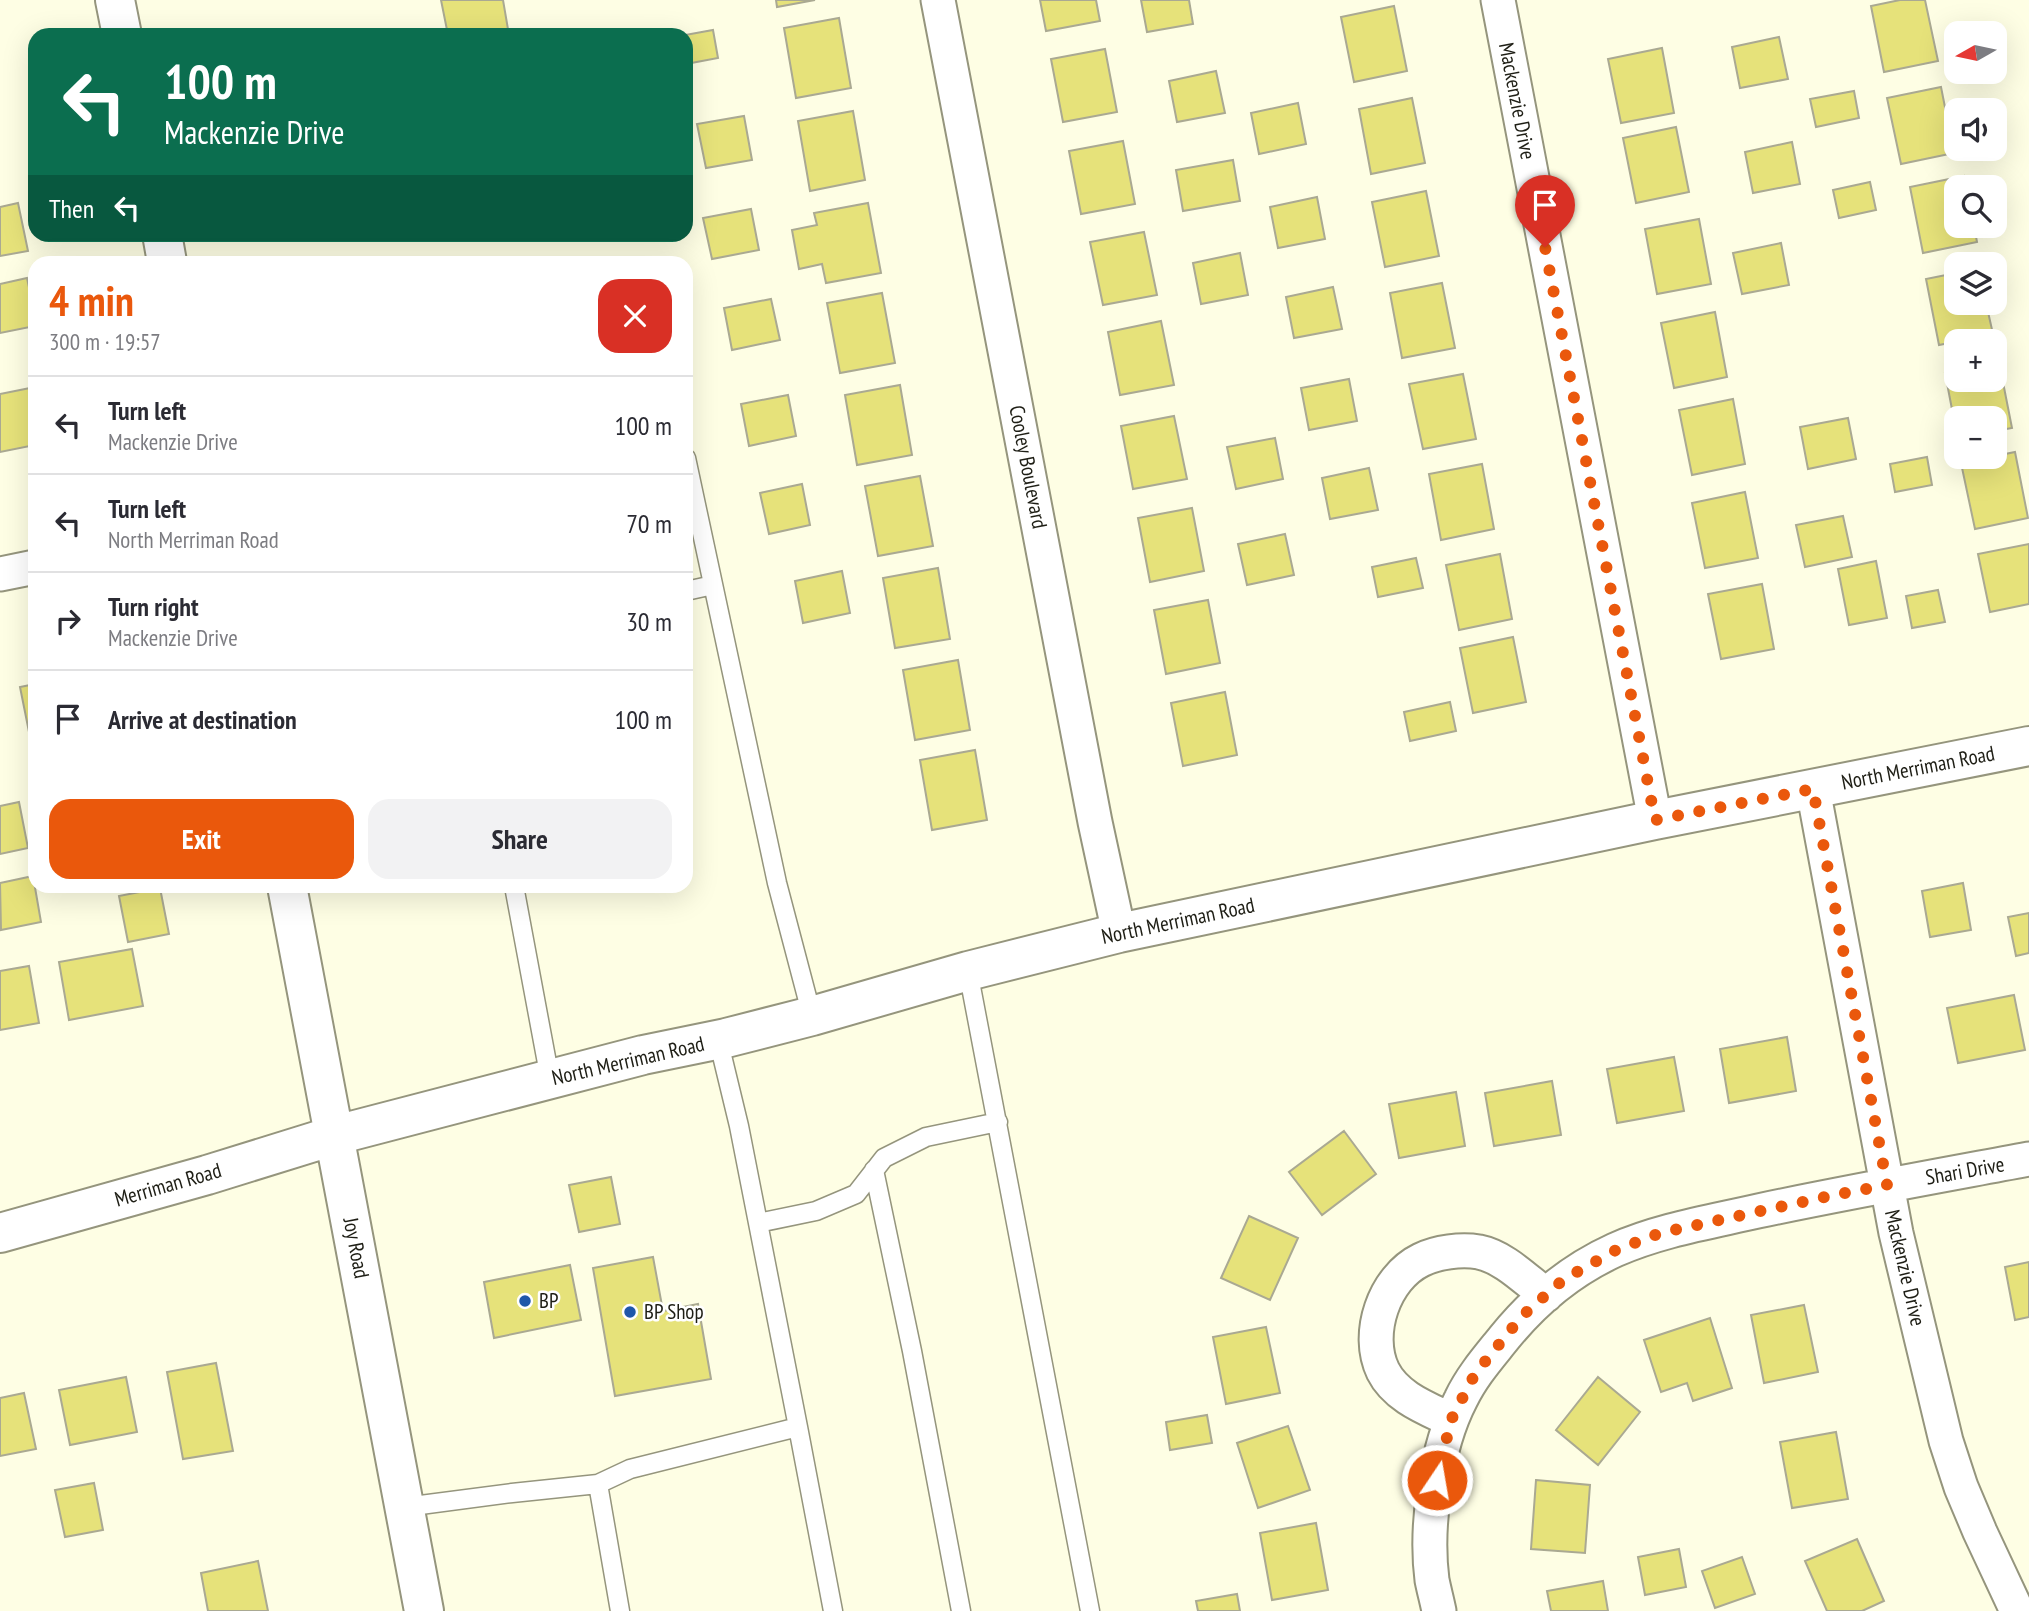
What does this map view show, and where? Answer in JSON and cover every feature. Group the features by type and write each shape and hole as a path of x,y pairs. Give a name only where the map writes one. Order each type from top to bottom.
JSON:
{"main road":[{"path":"115,0 121,28"},
{"name":"North Merriman Road","path":"336,1135 643,1055 812,1016 968,971 1119,933 1655,820 2029,746"},
{"name":"Joy Road","path":"288,893 425,1611"},
{"name":"Merriman Road","path":"0,1233 207,1175 336,1135"}],"street":[{"name":"Cooley Boulevard","path":"938,0 1119,933"},
{"name":"Mackenzie Drive","path":"1498,0 1630,701 1655,820"},
{"path":"0,574 28,568"},
{"name":"Mackenzie Drive","path":"1813,789 1896,1233 1946,1441 1979,1532 2017,1611"},
{"name":"Shari Drive","path":"1439,1611 1432,1579 1431,1517 1440,1462 1451,1420 1475,1374 1522,1316 1563,1280 1614,1251 1660,1233 1839,1194 2029,1159"},
{"path":"1451,1420 1416,1404 1393,1386 1383,1371 1377,1352 1377,1327 1382,1304 1388,1292 1403,1274 1420,1260 1457,1251 1478,1252 1492,1257 1506,1264 1546,1295"}],"lane":[{"path":"693,495 777,883 812,1016"},
{"path":"693,589 713,585"},
{"path":"515,893 550,1079"},
{"path":"968,971 1090,1611"},
{"path":"718,1039 739,1126 834,1611"},
{"path":"758,1223 816,1211 856,1194 884,1158 926,1137 998,1122"},
{"path":"874,1170 912,1351 961,1611"},
{"path":"405,1507 598,1484 630,1469 798,1427"},
{"path":"598,1484 620,1611"}],"building":[{"path":"441,0 503,0 508,28 447,28"},
{"path":"776,0 815,0 777,7"},
{"path":"1040,0 1096,0 1100,21 1046,31"},
{"path":"1141,0 1189,0 1193,24 1147,32"},
{"path":"1900,0 1925,0 1938,61 1884,72 1871,6"},
{"path":"1394,6 1407,71 1354,82 1341,17"},
{"path":"839,18 851,88 796,98 784,28"},
{"path":"713,30 718,58 693,63 693,34"},
{"path":"1779,37 1788,79 1740,88 1732,47"},
{"path":"1662,48 1674,113 1621,123 1608,59"},
{"path":"1105,49 1117,112 1063,122 1051,59"},
{"path":"1216,71 1225,113 1177,122 1169,81"},
{"path":"1941,87 1944,102 1944,155 1901,164 1887,98"},
{"path":"1854,91 1859,118 1816,127 1810,99"},
{"path":"1412,98 1425,163 1371,174 1359,109"},
{"path":"1298,103 1306,144 1259,154 1251,113"},
{"path":"853,111 865,180 810,191 798,121"},
{"path":"744,116 752,160 706,168 697,124"},
{"path":"1676,127 1689,192 1636,203 1623,138"},
{"path":"1123,141 1135,204 1081,214 1069,151"},
{"path":"1792,142 1800,184 1753,193 1745,152"},
{"path":"1233,160 1240,201 1183,211 1176,170"},
{"path":"1944,180 1944,238 1976,238 1977,242 1923,253 1910,187"},
{"path":"1870,182 1876,210 1839,218 1833,190"},
{"path":"1426,191 1439,256 1385,267 1372,202"},
{"path":"1317,197 1325,239 1278,248 1270,207"},
{"path":"18,203 28,251 0,256 0,207"},
{"path":"868,203 881,273 826,283 822,264 799,269 792,230 817,225 814,213"},
{"path":"751,209 759,250 712,259 703,218"},
{"path":"1699,219 1711,284 1657,294 1645,229"},
{"path":"1144,232 1157,295 1103,305 1090,242"},
{"path":"1781,243 1789,285 1742,294 1733,253"},
{"path":"1240,253 1248,295 1201,304 1193,263"},
{"path":"1944,275 1944,315 1989,315 1992,329 1944,329 1944,344 1939,345 1926,279"},
{"path":"27,278 28,327 0,333 0,284"},
{"path":"1442,283 1455,348 1402,358 1390,293"},
{"path":"1333,287 1342,329 1294,338 1286,297"},
{"path":"882,293 895,363 840,373 827,303"},
{"path":"771,299 780,340 732,350 724,308"},
{"path":"1715,312 1727,377 1674,388 1661,323"},
{"path":"1161,321 1174,385 1120,395 1108,332"},
{"path":"1463,374 1476,439 1423,449 1409,384"},
{"path":"1349,379 1357,421 1309,430 1301,388"},
{"path":"900,385 912,455 857,465 845,395"},
{"path":"28,388 28,446 0,452 0,394"},
{"path":"1949,392 2005,392 2012,428 2007,429 2007,406 1951,406"},
{"path":"788,395 796,436 749,446 741,404"},
{"path":"1733,399 1745,464 1692,475 1679,410"},
{"path":"1174,416 1187,479 1133,489 1121,426"},
{"path":"1848,418 1856,459 1808,469 1800,427"},
{"path":"1275,438 1283,479 1236,489 1227,447"},
{"path":"2015,452 2028,518 1975,529 1962,469 2007,469 2007,454"},
{"path":"1927,457 1932,485 1895,492 1890,464"},
{"path":"1482,464 1494,529 1441,540 1429,474"},
{"path":"1369,468 1378,510 1330,519 1322,478"},
{"path":"920,476 933,546 878,556 865,486"},
{"path":"802,484 810,525 769,534 760,493"},
{"path":"1745,492 1758,558 1705,568 1692,503"},
{"path":"1192,508 1204,571 1150,582 1138,518"},
{"path":"1843,516 1852,557 1805,567 1796,525"},
{"path":"1285,534 1294,575 1247,585 1238,544"},
{"path":"2029,544 2029,604 1990,612 1978,554"},
{"path":"1500,554 1512,619 1459,630 1446,565"},
{"path":"1416,558 1423,588 1378,597 1372,567"},
{"path":"1876,561 1887,618 1849,625 1838,569"},
{"path":"938,568 950,639 895,648 883,578"},
{"path":"842,571 850,613 803,623 795,581"},
{"path":"1762,584 1774,649 1721,659 1708,594"},
{"path":"1938,590 1945,622 1912,628 1906,596"},
{"path":"1208,600 1220,663 1166,674 1154,610"},
{"path":"1513,637 1526,702 1473,713 1460,648"},
{"path":"958,660 970,730 915,740 903,670"},
{"path":"28,685 28,727 20,687"},
{"path":"1225,692 1237,755 1183,766 1171,703"},
{"path":"1450,702 1456,731 1410,741 1404,712"},
{"path":"975,750 987,820 932,830 920,760"},
{"path":"19,802 28,848 0,854 0,806"},
{"path":"28,877 28,893 36,893 41,922 1,930 0,883"},
{"path":"1963,883 1971,930 1930,937 1922,891"},
{"path":"161,893 169,934 128,942 119,896"},
{"path":"2029,913 2029,953 2016,956 2008,917"},
{"path":"132,949 143,1006 69,1020 59,962"},
{"path":"29,966 39,1023 0,1030 0,971"},
{"path":"2014,995 2025,1050 1958,1063 1947,1008"},
{"path":"1787,1037 1796,1091 1729,1103 1720,1049"},
{"path":"1674,1057 1684,1111 1617,1123 1607,1069"},
{"path":"1552,1081 1561,1135 1494,1146 1485,1093"},
{"path":"1456,1092 1465,1146 1399,1158 1389,1104"},
{"path":"1344,1131 1376,1174 1322,1215 1289,1172"},
{"path":"611,1177 620,1224 579,1232 569,1185"},
{"path":"1249,1216 1298,1238 1270,1300 1221,1278"},
{"path":"653,1257 663,1311 698,1304 711,1379 615,1396 593,1268"},
{"path":"2029,1262 2029,1317 2015,1320 2005,1267"},
{"path":"570,1265 581,1320 494,1338 484,1282"},
{"path":"1804,1305 1818,1372 1764,1383 1751,1315"},
{"path":"1710,1318 1732,1388 1693,1401 1687,1383 1661,1392 1644,1340"},
{"path":"1266,1327 1280,1393 1226,1404 1213,1337"},
{"path":"216,1363 233,1451 183,1459 167,1372"},
{"path":"126,1377 137,1432 70,1445 59,1390"},
{"path":"1598,1377 1640,1412 1598,1465 1556,1430"},
{"path":"24,1393 36,1449 0,1456 0,1398"},
{"path":"1207,1415 1212,1443 1170,1450 1166,1422"},
{"path":"1288,1426 1310,1490 1258,1508 1237,1443"},
{"path":"1836,1432 1848,1499 1792,1508 1780,1442"},
{"path":"1536,1480 1590,1485 1585,1553 1531,1549"},
{"path":"94,1483 103,1530 65,1537 55,1490"},
{"path":"1316,1523 1328,1590 1272,1600 1260,1533"},
{"path":"1857,1539 1884,1601 1862,1611 1827,1611 1805,1561"},
{"path":"1679,1549 1686,1587 1645,1595 1638,1557"},
{"path":"1742,1557 1755,1594 1715,1608 1702,1571"},
{"path":"258,1561 268,1611 208,1611 201,1573"},
{"path":"1603,1581 1608,1611 1551,1611 1547,1591"},
{"path":"1237,1594 1240,1611 1198,1611 1196,1601"}],"place":[{"name":"BP","path":"525,1301"},
{"name":"BP Shop","path":"630,1312"}],"route":[{"path":"1437,1480 1451,1420 1475,1374 1522,1316 1563,1280 1614,1251 1660,1233 1887,1185 1813,789 1655,820 1545,247"}]}
